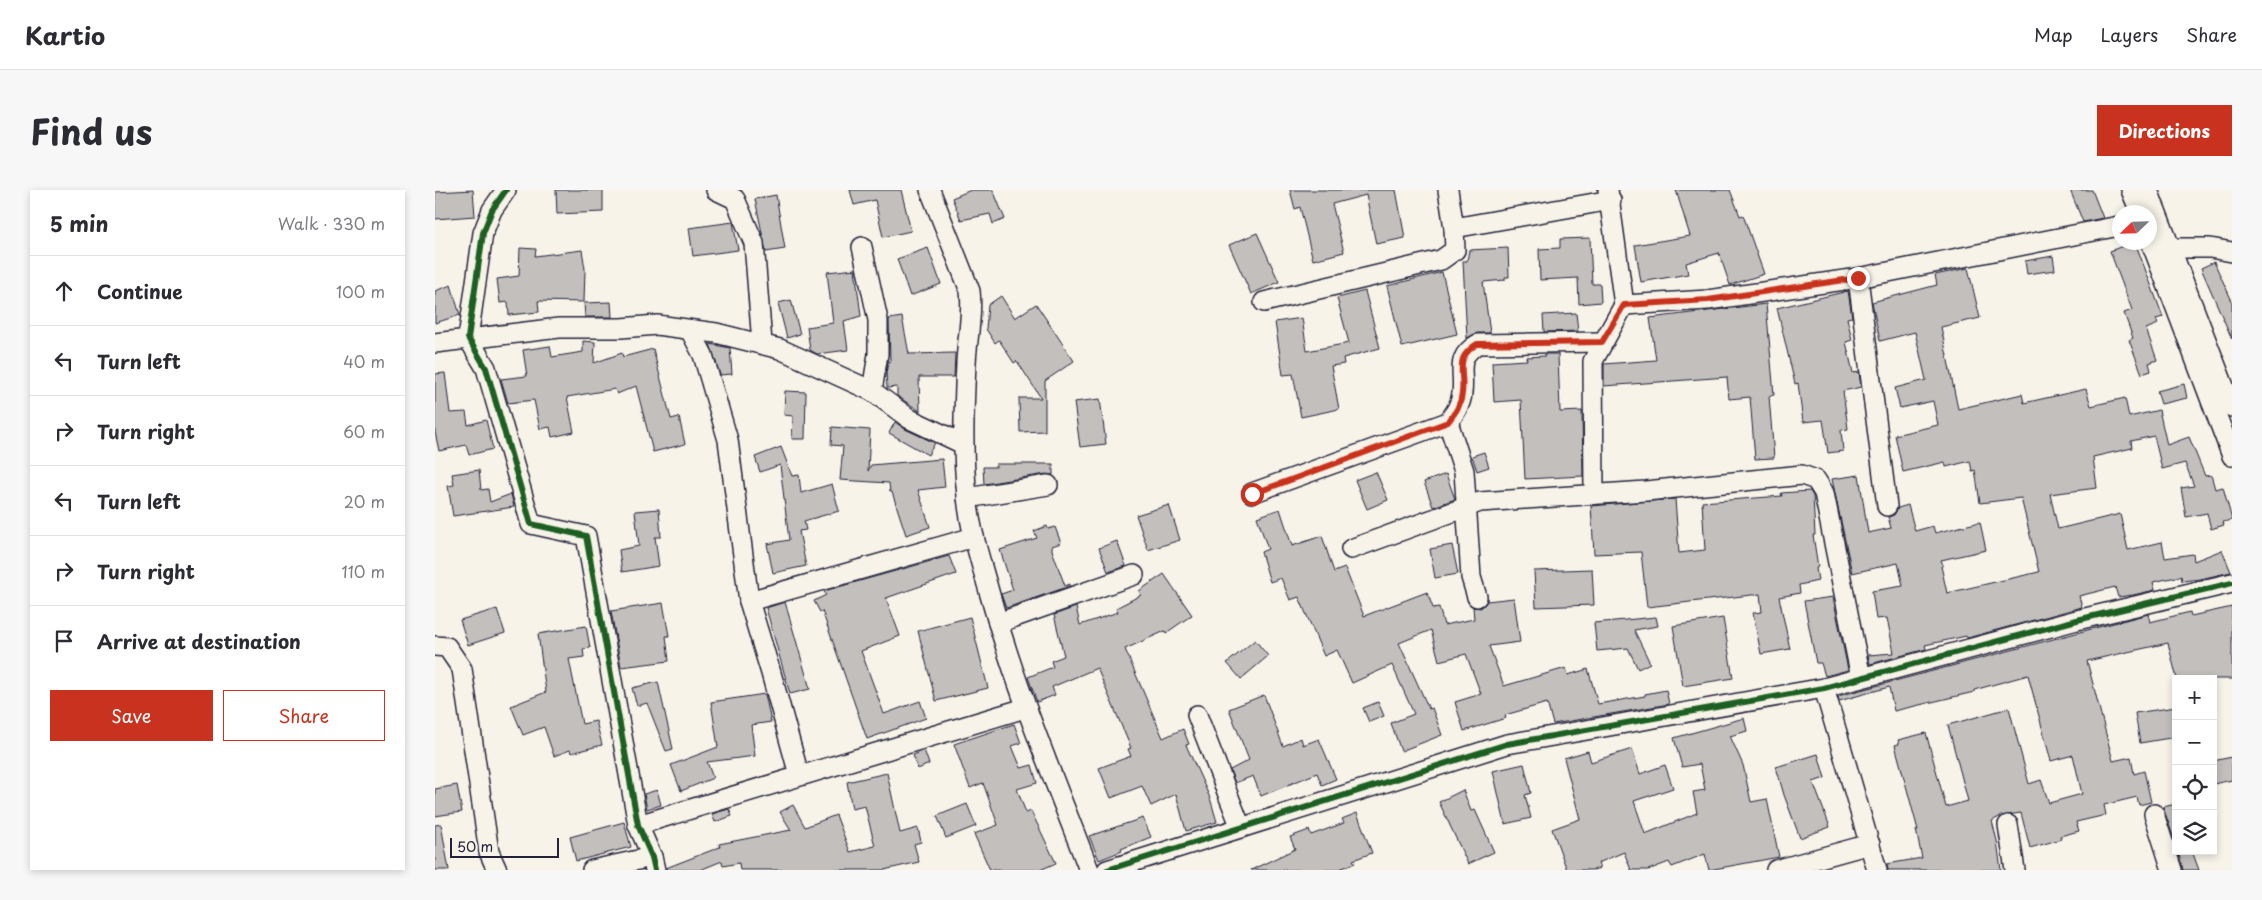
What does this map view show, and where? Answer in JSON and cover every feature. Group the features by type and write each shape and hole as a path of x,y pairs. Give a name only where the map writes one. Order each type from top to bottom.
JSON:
{"street":[{"path":"506,190 491,210 483,232 468,338 486,368 531,524 586,536 638,825 654,863 592,870"},
{"path":"716,190 735,199 754,243 762,343"},
{"path":"930,190 970,291 972,306 966,361 963,444 967,498 974,538 1025,708 1089,870"},
{"path":"1264,302 1441,260 1455,250 1455,228 1448,190"},
{"path":"2131,190 2137,205"},
{"path":"2148,190 2232,406"},
{"path":"1455,228 1609,195 1624,305 1593,361 1594,494"},
{"path":"1624,305 1708,300 1858,278 2112,227"},
{"path":"862,247 877,320 878,354 872,391"},
{"path":"2171,248 2210,248 2232,252"},
{"path":"2154,250 2232,456"},
{"path":"1858,278 1887,506"},
{"path":"435,343 559,328 621,328 657,325 716,333 780,348 872,391 910,419 963,444"},
{"path":"690,330 703,355 728,440 749,601 799,775"},
{"path":"1252,494 1448,422 1458,409 1462,393 1461,365 1467,350 1477,344 1602,342"},
{"path":"1448,422 1464,471 1471,577 1477,597"},
{"path":"1351,549 1467,505 1480,502 1646,491 1802,475 1816,480 1824,492 1861,678"},
{"path":"967,498 1048,485"},
{"path":"749,601 974,538"},
{"path":"998,623 1134,575"},
{"path":"1107,870 1507,744 1824,688 2077,620 2232,583"},
{"path":"435,646 447,647 462,669 489,852 497,870"},
{"path":"1824,688 1877,870"},
{"path":"638,825 1025,708"},
{"path":"1197,715 1241,828"},
{"path":"2154,814 2172,870"},
{"path":"2009,825 2015,870"},
{"path":"1777,870 1870,844"}],"building":[{"path":"473,190 475,216 435,219 435,192"},
{"path":"556,190 603,190 603,212 557,214"},
{"path":"850,190 901,190 911,231 883,237 875,200 854,205"},
{"path":"971,190 993,190 1005,219 993,224 990,214 961,220 952,198"},
{"path":"1290,190 1396,190 1405,238 1376,244 1366,195 1332,204 1344,252 1313,260 1300,207 1295,209"},
{"path":"1676,190 1730,190 1740,216 1743,215 1764,274 1730,285 1719,253 1686,263 1688,274 1641,282 1635,245 1690,236"},
{"path":"2070,190 2092,190 2103,218 2083,222"},
{"path":"776,195 785,249 766,252 755,199"},
{"path":"733,222 738,250 693,256 689,228"},
{"path":"1257,233 1279,282 1251,294 1229,245"},
{"path":"1590,238 1592,284 1600,284 1601,302 1579,304 1578,278 1540,280 1539,249 1560,248 1560,239"},
{"path":"520,248 536,249 535,256 582,250 585,269 584,302 538,301 539,312 509,315 508,302 500,303 497,279 519,276"},
{"path":"928,248 941,284 910,296 897,259"},
{"path":"1508,248 1509,277 1505,277 1505,280 1483,282 1490,333 1477,333 1467,338 1463,261 1467,261 1469,250"},
{"path":"2138,250 2163,317 2156,319 2158,324 2146,329 2157,360 2149,363 2151,371 2142,374 2129,340 2133,338 2124,313 2132,310 2110,251"},
{"path":"2053,256 2055,270 2027,274 2025,261"},
{"path":"2214,262 2232,301 2232,339 2201,268"},
{"path":"1968,268 1980,318 1941,327 1958,409 2022,394 2024,403 2086,389 2091,406 2125,398 2129,417 2159,410 2167,445 2189,437 2205,476 2211,475 2215,489 2223,487 2232,520 2223,522 2224,525 2211,529 2207,513 2186,517 2181,488 2194,486 2185,463 2162,469 2154,436 2131,441 2132,448 2093,457 2097,488 2050,494 2058,529 2120,514 2128,550 2162,542 2165,558 2193,554 2194,561 2222,550 2231,572 2200,579 2182,581 2181,576 2153,582 2155,590 2133,595 2118,597 2115,587 2079,596 2082,607 1967,638 1966,636 1925,645 1926,649 1870,664 1868,655 1894,653 1887,618 1876,619 1872,591 1903,586 1898,563 1852,573 1832,479 1859,475 1868,533 1891,528 1888,517 1894,515 1898,508 1908,505 1915,531 1933,526 1935,533 1980,522 1986,550 1941,560 1947,593 2039,572 2021,498 1980,503 1975,470 1972,471 1970,461 1946,467 1945,462 1903,472 1895,435 1938,425 1933,401 1900,408 1895,388 1926,380 1915,332 1880,341 1872,302 1937,285 1935,275"},
{"path":"855,269 861,316 844,321 848,350 817,354 810,350 807,327 833,323 827,272"},
{"path":"1442,272 1457,334 1402,347 1387,286"},
{"path":"451,285 460,315 435,323 435,291"},
{"path":"1365,291 1380,348 1343,358 1344,364 1331,366 1339,409 1301,417 1293,374 1283,375 1275,322 1302,318 1307,351 1349,343 1337,298"},
{"path":"1848,291 1852,317 1847,318 1852,340 1846,342 1853,373 1859,372 1861,387 1843,391 1848,429 1841,430 1843,451 1828,453 1823,420 1803,422 1798,383 1795,384 1777,308"},
{"path":"1001,296 1015,318 1036,304 1074,361 1045,381 1045,431 1020,432 1019,398 1041,398 1017,361 1014,363 999,340 995,343 986,329 988,305"},
{"path":"791,300 800,334 787,338 778,303"},
{"path":"611,302 612,317 585,317 584,303"},
{"path":"1766,304 1774,395 1769,396 1774,458 1755,459 1750,397 1729,399 1727,377 1604,386 1604,364 1656,360 1650,318"},
{"path":"1576,313 1578,331 1544,332 1543,315"},
{"path":"902,317 909,354 955,353 954,377 919,377 920,411 897,396 897,387 887,388 886,373 888,362 890,362 889,319"},
{"path":"583,341 595,342 594,363 622,353 623,357 653,349 671,419 679,417 685,444 653,452 636,386 617,394 615,389 567,397 574,432 552,437 550,427 540,429 534,400 508,403 501,379 527,376 523,350 550,346 552,357 583,352"},
{"path":"710,344 730,348 732,374 720,375"},
{"path":"1545,354 1558,354 1560,412 1582,411 1583,476 1525,479 1521,400 1494,402 1492,362 1527,360 1526,357 1545,356"},
{"path":"445,373 450,413 466,412 468,425 486,420 493,449 469,455 466,445 439,451 435,432 435,374"},
{"path":"2184,384 2187,398 2161,404 2157,391"},
{"path":"785,391 806,392 805,439 792,439 793,416 784,415"},
{"path":"1100,399 1106,444 1080,447 1074,402"},
{"path":"895,422 905,429 935,443 928,455 889,433"},
{"path":"832,427 870,430 868,471 871,465 942,459 945,487 918,490 930,527 906,535 892,492 890,492 889,483 840,480 843,446 831,445"},
{"path":"781,447 792,476 799,475 801,493 832,484 839,511 804,521 806,530 799,531 806,566 773,573 767,544 789,540 780,465 760,472 755,457"},
{"path":"1484,452 1489,467 1477,471 1472,456"},
{"path":"996,464 1053,464 1053,475 1046,474 984,484 983,467 996,467"},
{"path":"479,470 481,490 488,489 490,502 511,494 514,507 453,516 448,486 454,485 452,474"},
{"path":"1376,472 1388,500 1367,509 1355,480"},
{"path":"1446,474 1455,499 1433,507 1424,482"},
{"path":"1810,491 1813,496 1815,535 1813,535 1818,567 1816,568 1818,581 1799,585 1800,593 1779,597 1790,649 1761,654 1753,613 1762,612 1760,594 1647,607 1641,552 1594,554 1591,506 1675,499 1679,553 1705,550 1702,502 1782,496 1781,493"},
{"path":"1169,505 1180,540 1148,550 1136,515"},
{"path":"659,509 661,537 655,537 659,566 622,572 619,550 639,546 635,511"},
{"path":"1280,509 1292,546 1322,536 1334,572 1345,568 1364,616 1427,592 1433,608 1439,607 1444,625 1474,619 1473,607 1481,608 1487,601 1514,598 1520,642 1489,646 1504,686 1566,668 1568,675 1588,669 1598,704 1645,696 1645,694 1666,690 1669,704 1553,724 1547,703 1505,715 1506,718 1464,731 1455,702 1481,694 1466,654 1439,661 1431,630 1399,643 1429,709 1432,708 1442,735 1401,751 1391,723 1414,714 1392,665 1352,683 1337,650 1324,656 1299,597 1290,600 1281,578 1270,582 1261,552 1268,549 1257,517"},
{"path":"1047,526 1048,529 1055,527 1061,543 1052,546 1052,550 1065,586 1070,584 1070,586 1006,608 1001,594 1013,590 1000,550 1037,538 1034,531"},
{"path":"1117,541 1126,566 1108,572 1099,548"},
{"path":"1452,545 1458,574 1435,578 1430,549"},
{"path":"949,556 956,574 886,598 900,636 861,651 884,714 920,701 926,718 867,739 822,611 820,612 814,601 826,595 824,591"},
{"path":"1592,569 1594,605 1536,607 1534,571"},
{"path":"1164,574 1192,615 1166,633 1165,631 1125,649 1163,738 1183,729 1189,744 1186,745 1210,798 1217,822 1186,831 1176,794 1151,806 1142,786 1111,798 1099,768 1131,756 1128,749 1131,748 1097,668 1052,687 1055,695 1037,702 1028,677 1053,667 1051,661 1064,656 1054,615 1076,607 1080,625 1118,612 1116,608 1141,595 1139,591"},
{"path":"1833,597 1848,670 1825,676 1821,663 1816,663 1804,601"},
{"path":"785,602 810,689 790,694 766,608"},
{"path":"663,603 669,636 666,636 669,661 621,667 611,611"},
{"path":"2232,607 2232,679 2217,679 2217,675 2176,675 2168,643 2087,661 2113,761 2131,757 2134,774 2144,771 2151,802 2139,805 2137,797 2104,805 2106,815 2076,822 2079,831 2060,836 2061,839 2030,848 2021,813 2001,816 1992,821 2001,870 1888,870 1887,864 1922,858 1916,830 1918,830 1895,745 1899,744 1898,740 1926,733 1946,807 1968,801 1948,725 2009,708 2029,784 2041,780 2049,803 2082,794 2073,755 2051,761 2028,675 1974,690 1974,692 1894,711 1889,687 1839,701 1838,696 2148,614 2150,622 2190,612 2191,616"},
{"path":"497,609 505,633 468,645 460,620"},
{"path":"970,617 988,688 936,701 918,631"},
{"path":"1656,617 1658,626 1634,630 1650,663 1638,669 1628,648 1597,651 1594,623"},
{"path":"1723,618 1733,678 1683,686 1673,626"},
{"path":"586,626 590,648 583,649 584,657 569,659 582,724 596,721 602,745 571,753 570,750 554,756 544,727 523,735 511,706 546,692 538,634"},
{"path":"1255,640 1268,656 1241,679 1227,663"},
{"path":"658,682 673,749 666,751 647,703 637,706 632,688"},
{"path":"765,694 771,722 751,725 755,756 707,762 713,778 681,791 671,765 718,747 711,702"},
{"path":"1264,695 1283,746 1301,738 1303,745 1319,739 1336,779 1322,785 1317,773 1261,796 1253,776 1235,783 1230,770 1249,760 1229,709"},
{"path":"1378,702 1384,716 1369,722 1363,708"},
{"path":"2172,708 2172,738 2140,743 2135,713"},
{"path":"1744,718 1747,731 1730,736 1743,765 1751,802 1767,799 1779,857 1709,870 1705,854 1672,867 1669,862 1648,870 1631,870 1624,852 1598,863 1600,868 1593,870 1567,870 1552,829 1580,819 1564,758 1588,751 1591,762 1632,749 1640,774 1665,765 1673,788 1634,801 1645,834 1697,813 1693,792 1705,790 1700,764 1682,767 1674,738"},
{"path":"1014,724 1021,743 1012,746 1021,768 1032,765 1037,783 1017,789 1026,813 1031,811 1056,863 1040,870 990,870 974,834 998,825 983,783 970,788 954,744"},
{"path":"924,750 929,764 918,769 913,755"},
{"path":"1818,754 1825,778 1813,782 1830,827 1800,838 1776,767"},
{"path":"2232,757 2232,780 2217,783 2217,760"},
{"path":"1524,764 1531,793 1525,795 1531,818 1505,824 1493,771"},
{"path":"887,773 900,833 918,828 921,842 914,844 919,862 884,870 740,870 739,863 723,866 722,861 700,870 666,870 666,868 720,847 719,844 791,830 780,812 793,805 805,827 836,815 850,852 875,846 865,806 852,809 847,782"},
{"path":"457,785 462,812 435,816 435,789"},
{"path":"657,790 661,805 647,809 644,794"},
{"path":"1463,790 1471,811 1475,810 1494,852 1468,864 1439,802"},
{"path":"967,804 976,826 946,838 937,816"},
{"path":"2172,805 2172,833 2163,807"},
{"path":"729,809 732,816 715,822 712,814"},
{"path":"1357,813 1372,853 1353,860 1355,863 1337,870 1251,870 1295,849 1290,837 1309,830 1311,835 1344,823 1342,819"},
{"path":"1143,818 1151,837 1099,860 1089,836"},
{"path":"624,822 631,847 576,861 570,837"},
{"path":"441,824 449,870 435,870 435,825"},
{"path":"2179,855 2193,855 2199,870 2183,870"}],"cycle path":[{"path":"506,190 492,210 483,233 468,338 486,368 531,524 586,536 638,825 652,857 655,870"},
{"path":"1107,870 1507,744 1824,688 2077,620 2232,583"}],"route":[{"path":"1252,494 1448,422 1458,409 1462,393 1461,365 1467,350 1477,344 1602,342 1624,305 1708,300 1858,278"}]}
